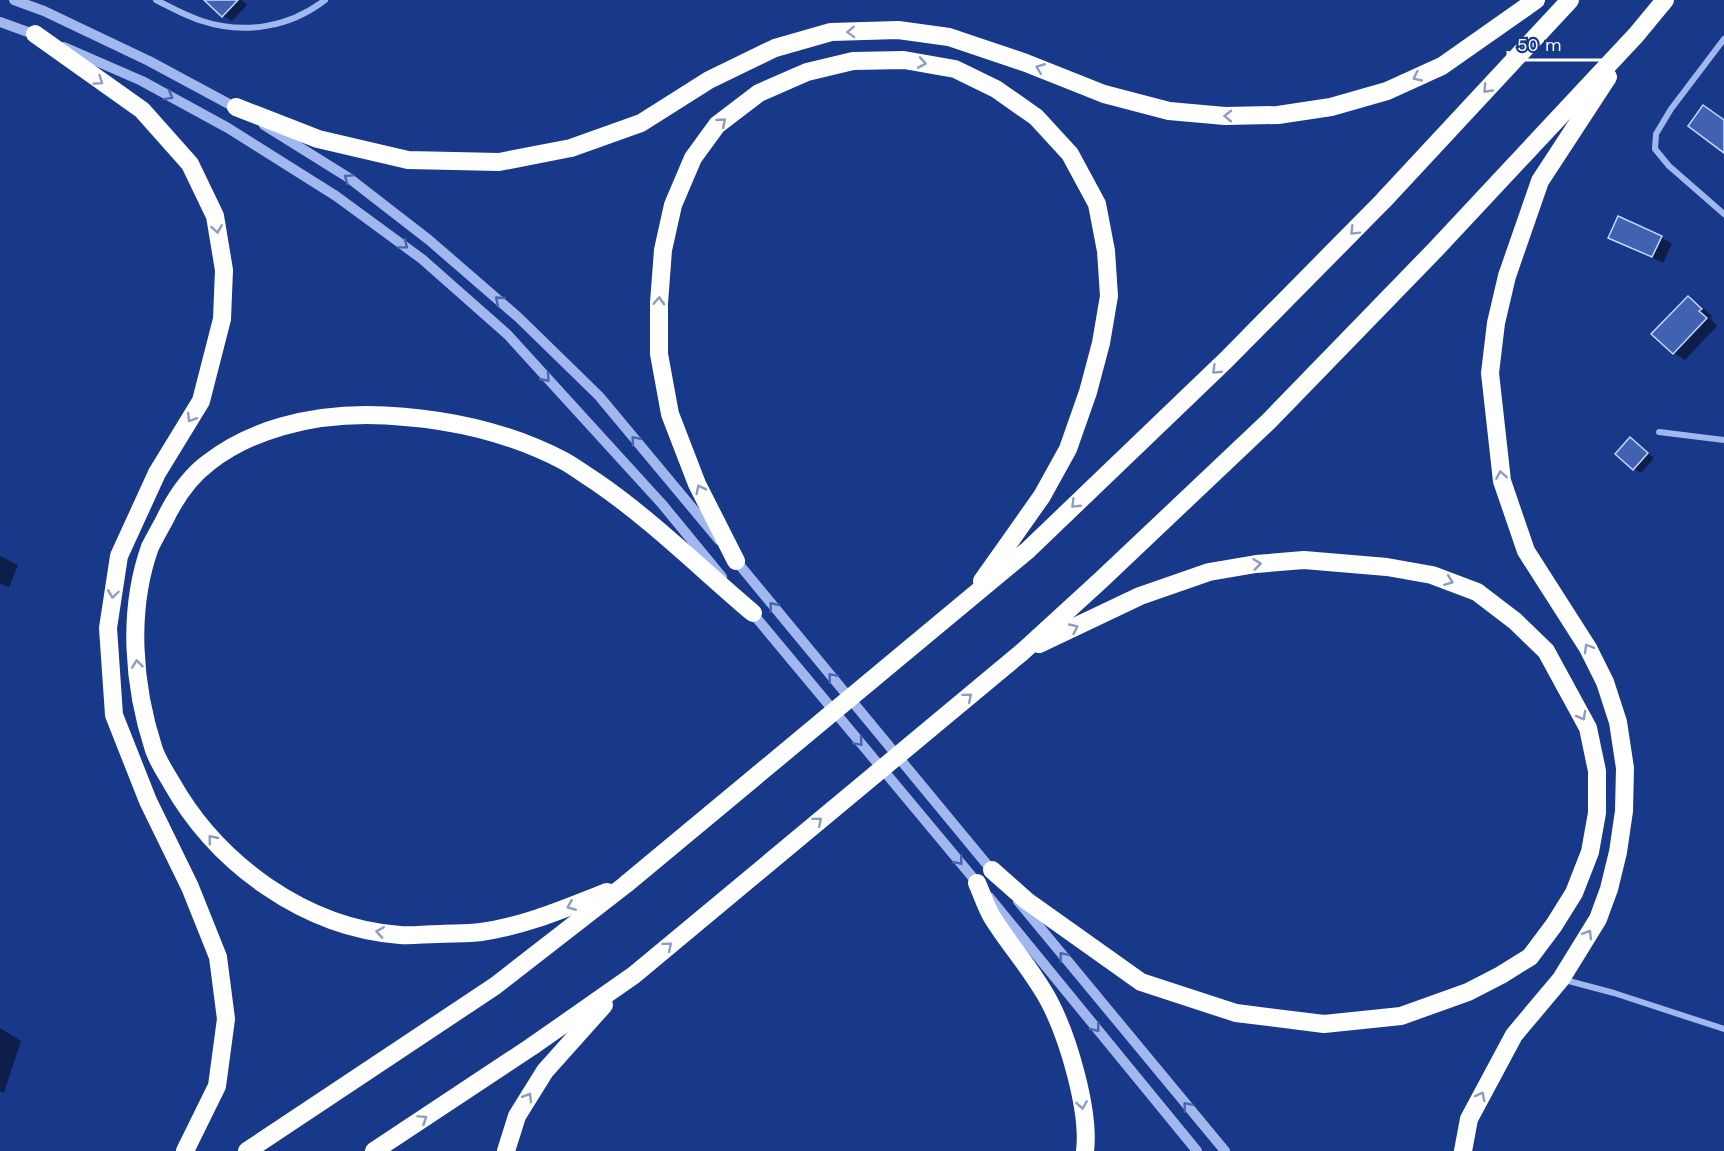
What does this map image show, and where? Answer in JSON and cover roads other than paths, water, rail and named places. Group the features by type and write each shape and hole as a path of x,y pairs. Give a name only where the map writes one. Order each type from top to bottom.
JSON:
{"highway":[{"path":"236,107 318,139 408,160 499,162 571,148 641,123 709,80 775,48 831,32 898,30 949,38 1026,63 1104,94 1168,111 1225,116 1278,115 1332,107 1388,91 1442,66 1536,0"},
{"path":"247,1151 495,986 625,885 1028,550 1226,360 1383,201 1570,0"},
{"path":"374,1151 531,1047 634,975 1021,653 1269,421 1435,250 1636,35 1665,0"},
{"path":"35,34 142,110 190,164 215,216 224,270 222,319 201,402 157,473 119,556 108,628 114,715 148,801 190,887 218,957 226,1019 217,1086 185,1151"},
{"path":"1463,1151 1468,1119 1514,1035 1561,979 1598,919 1609,889 1623,821 1625,768 1618,722 1605,682 1588,648 1526,551 1502,481 1490,373 1496,323 1507,276 1540,181 1636,35"},
{"path":"736,561 698,484 674,424 659,354 658,303 663,250 674,205 693,158 717,125 759,93 807,72 853,61 904,60 955,69 996,89 1036,117 1070,153 1097,204 1106,251 1109,296 1101,343 1088,392 1068,449 1042,496 966,603"},
{"path":"625,885 541,918 481,932 401,935 356,928 319,916 266,886 220,849 184,806 155,753 141,698 135,645 138,599 150,548 175,498 207,464 242,443 291,423 346,415 400,415 456,423 506,436 567,462 649,521 753,614"},
{"path":"992,870 1027,901 1141,982 1236,1013 1324,1024 1365,1021 1401,1016 1468,992 1530,957 1574,893 1590,852 1597,813 1598,771 1588,728 1546,651 1515,621 1477,592 1432,575 1388,567 1304,560 1256,564 1209,572 1140,596 1021,653"},
{"path":"977,883 991,916 1050,1003 1067,1046 1080,1090 1086,1136 1084,1151"},
{"path":"506,1151 517,1116 545,1071 634,975"}],"street":[{"path":"14,0 44,11 149,61 236,107 349,178 429,240 518,316 599,396 1225,1151"},
{"path":"156,0 202,21 236,27 264,27 288,22 326,0"},
{"path":"0,22 35,34 142,81 228,128 336,196 422,259 507,335 662,504 1197,1151"},
{"path":"1724,39 1671,109 1656,134 1655,149 1669,166 1724,214"},
{"path":"1659,432 1724,440"},
{"path":"1561,979 1614,993 1724,1029"}]}
